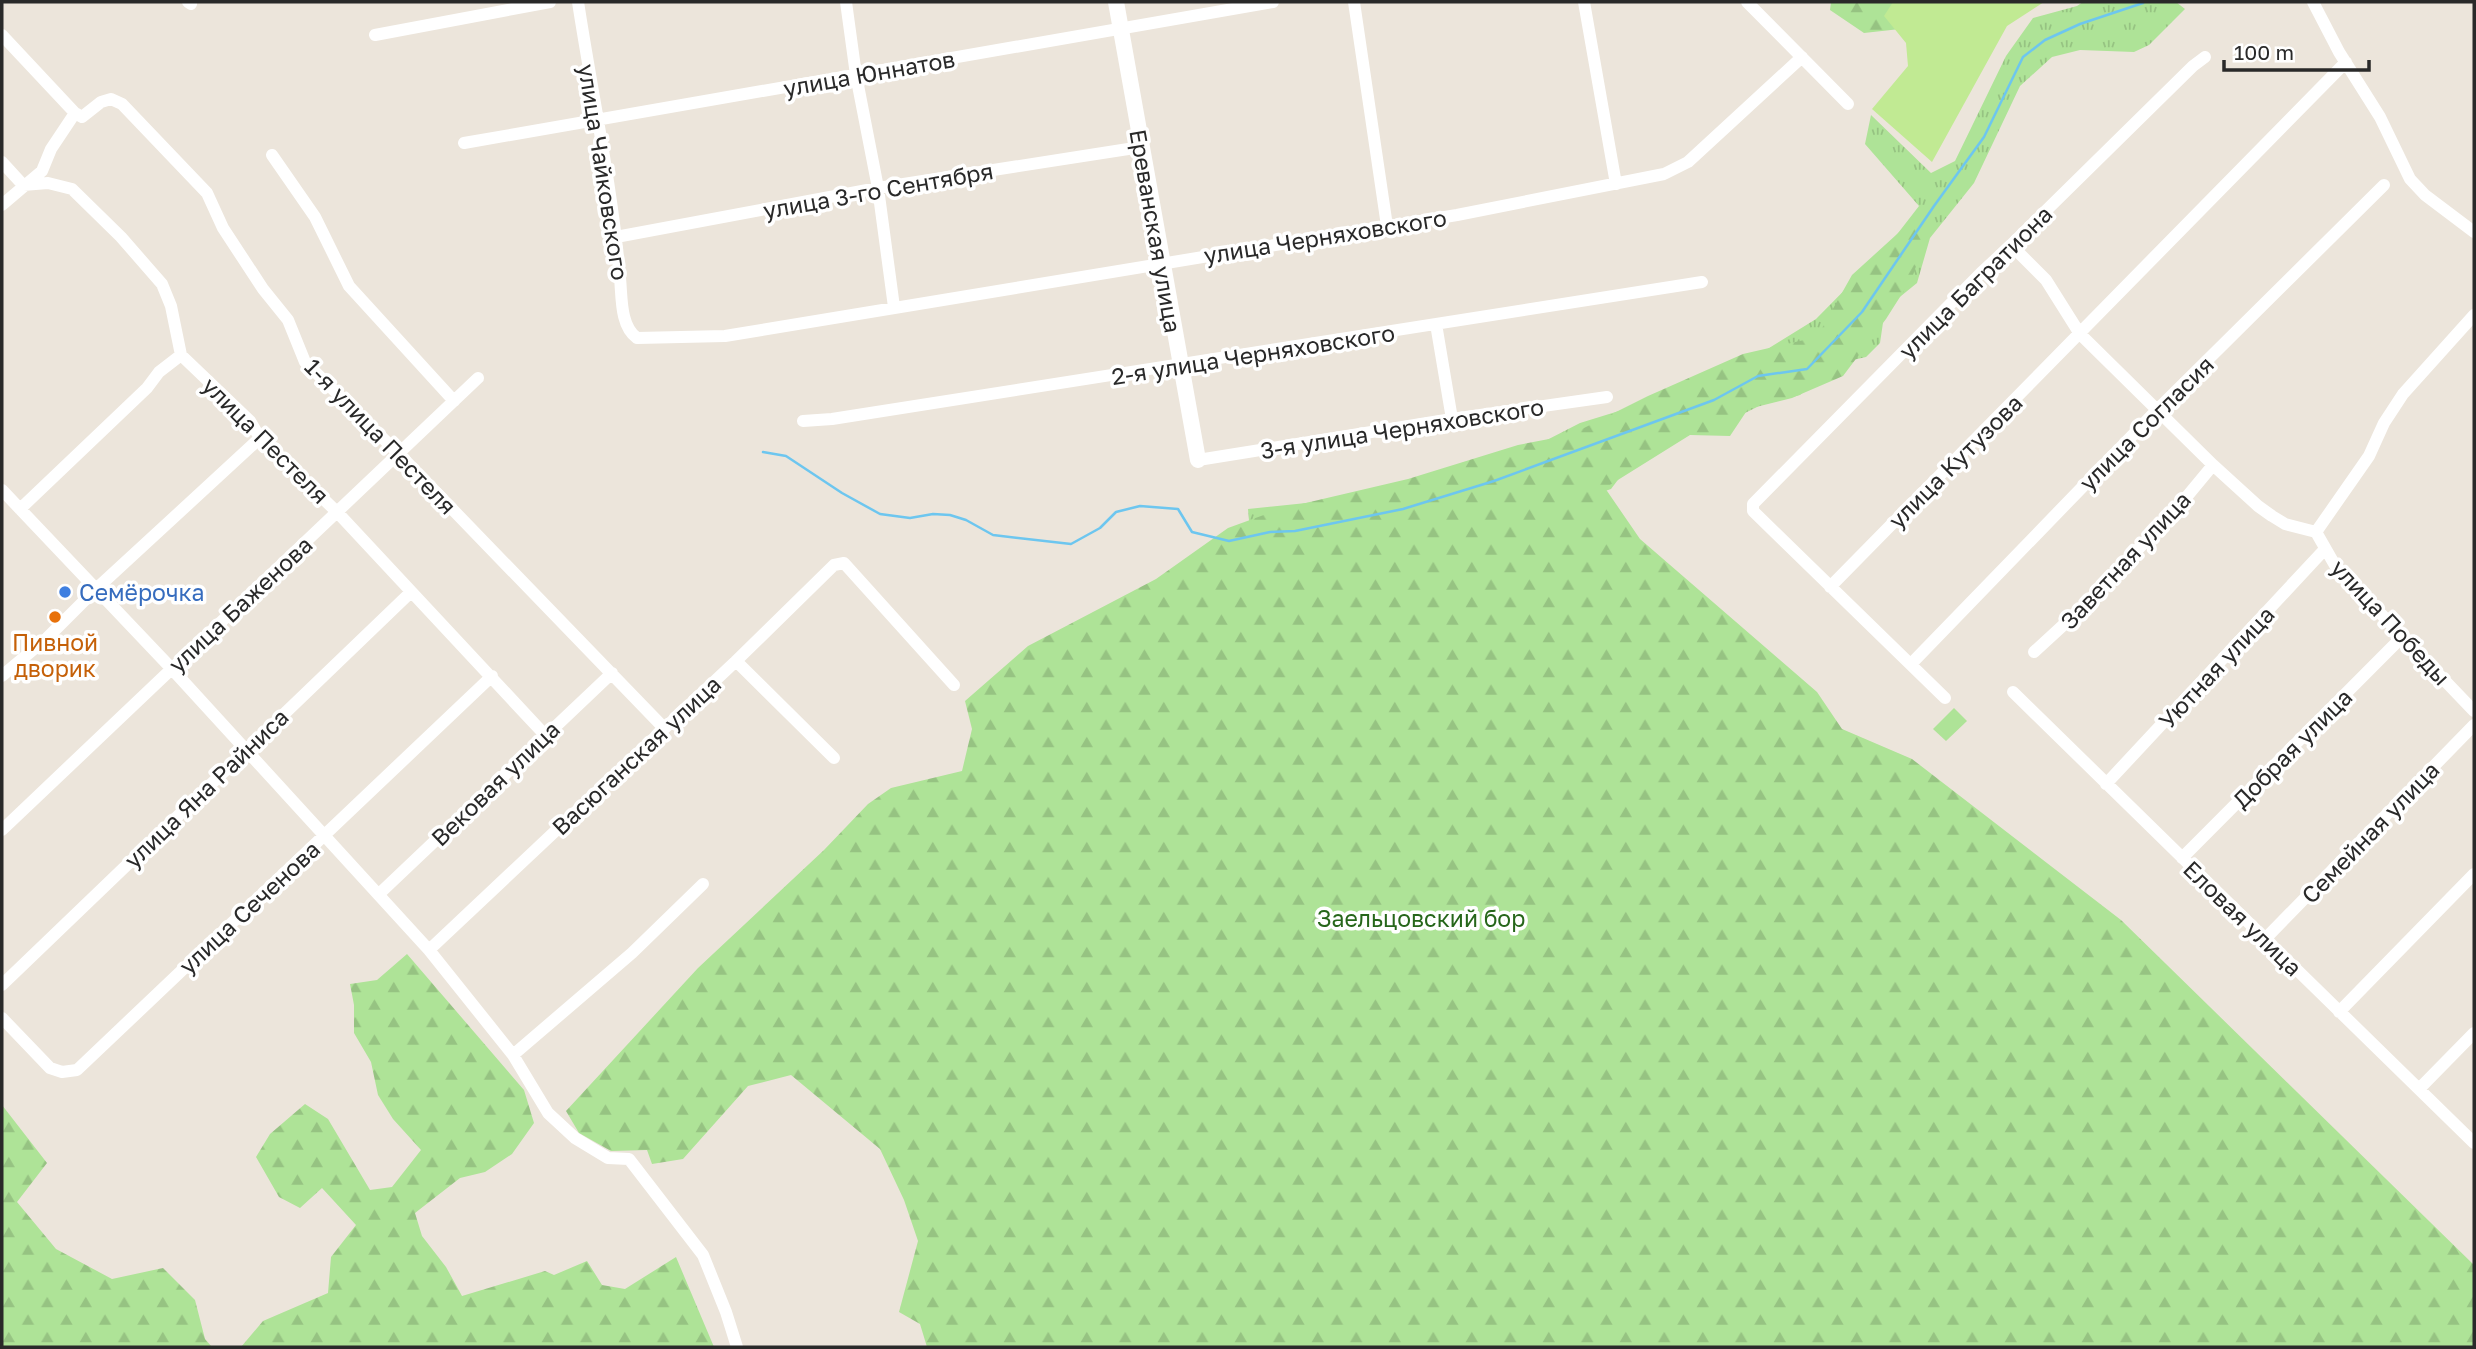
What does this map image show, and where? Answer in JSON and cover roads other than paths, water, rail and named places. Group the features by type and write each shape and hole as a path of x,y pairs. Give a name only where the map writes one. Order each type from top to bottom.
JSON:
{"street":[{"path":"375,35 550,2"},
{"name":"улица Чайковского","path":"578,2 616,237 624,318 632,334 638,338"},
{"path":"846,2 856,75 878,188 894,307"},
{"name":"Ереванская улица","path":"1116,2 1198,460"},
{"name":"улица Юннатов","path":"464,143 1273,2"},
{"path":"1354,2 1387,226"},
{"path":"1584,2 1616,184"},
{"path":"1747,2 1848,104"},
{"path":"2313,2 2339,52 2380,117 2410,178 2425,195 2474,232"},
{"path":"2,35 75,113 51,149 42,171 2,205"},
{"name":"улица Черняховского","path":"638,338 725,336 1457,215 1664,174 1688,162 1802,57"},
{"name":"улица Багратиона","path":"1830,587 1753,511 1754,504 1981,273 2205,57"},
{"name":"улица Кутузова","path":"1830,587 2346,62"},
{"name":"1-я улица Пестеля","path":"75,113 82,117 101,102 111,99 122,104 196,180 207,193 223,228 249,268 288,320 305,362 664,728"},
{"name":"улица 3-го Сентября","path":"616,237 878,188 1141,147"},
{"path":"272,155 315,217 349,286 454,401"},
{"path":"2,162 23,185"},
{"path":"20,509 147,388 159,372 181,355 171,306 162,284 121,237 72,189 48,183 23,185"},
{"name":"улица Согласия","path":"1911,664 2157,410 2385,185"},
{"path":"2011,245 2046,280 2080,334 2213,465 2272,516 2285,524 2316,532 2369,456 2384,423 2403,394 2474,315"},
{"name":"2-я улица Черняховского","path":"803,421 832,419 1702,282"},
{"path":"1436,324 1452,419"},
{"name":"улица Пестеля","path":"181,355 250,421 260,438 337,512 545,735"},
{"name":"улица Баженова","path":"2,830 478,378"},
{"name":"3-я улица Черняховского","path":"1198,460 1607,397"},
{"path":"2,676 47,638 95,590 260,438"},
{"name":"Заветная улица","path":"2034,652 2083,607 2179,506 2213,465"},
{"path":"2,490 172,669 429,950 513,1055 548,1113 575,1138 608,1158 629,1159 703,1255 737,1347"},
{"name":"улица Победы","path":"2316,532 2336,567 2474,711"},
{"name":"Уютная улица","path":"2106,784 2325,549"},
{"name":"Васюганская улица","path":"429,950 736,662 834,565 844,563 954,685"},
{"path":"1830,587 1945,698"},
{"name":"улица Яна Райниса","path":"2,985 411,592"},
{"name":"Добрая улица","path":"2182,858 2402,637"},
{"path":"736,662 834,758"},
{"name":"Вековая улица","path":"379,894 612,673"},
{"name":"улица Сеченова","path":"2,1018 50,1068 62,1072 76,1070 492,676"},
{"name":"Еловая улица","path":"2013,692 2474,1143"},
{"name":"Семейная улица","path":"2265,939 2474,725"},
{"path":"2339,1012 2474,874"},
{"path":"513,1055 632,953 703,884"},
{"path":"2419,1089 2474,1033"}],"waterway":[{"path":"763,452 786,456 880,514 910,518 933,514 950,515 966,520 993,535 1071,544 1100,528 1116,512 1140,506 1178,509 1192,532 1229,541 1270,532 1295,531 1403,509 1494,481 1714,400 1758,376 1807,369 1862,312 1984,137 2023,57 2045,40 2080,24 2143,3"}],"place":[{"name":"Семёрочка","path":"65,592"},
{"name":"Пивной дворик","path":"55,617"}],"park label":[{"name":"Заельцовский бор","path":"1421,918"}]}
